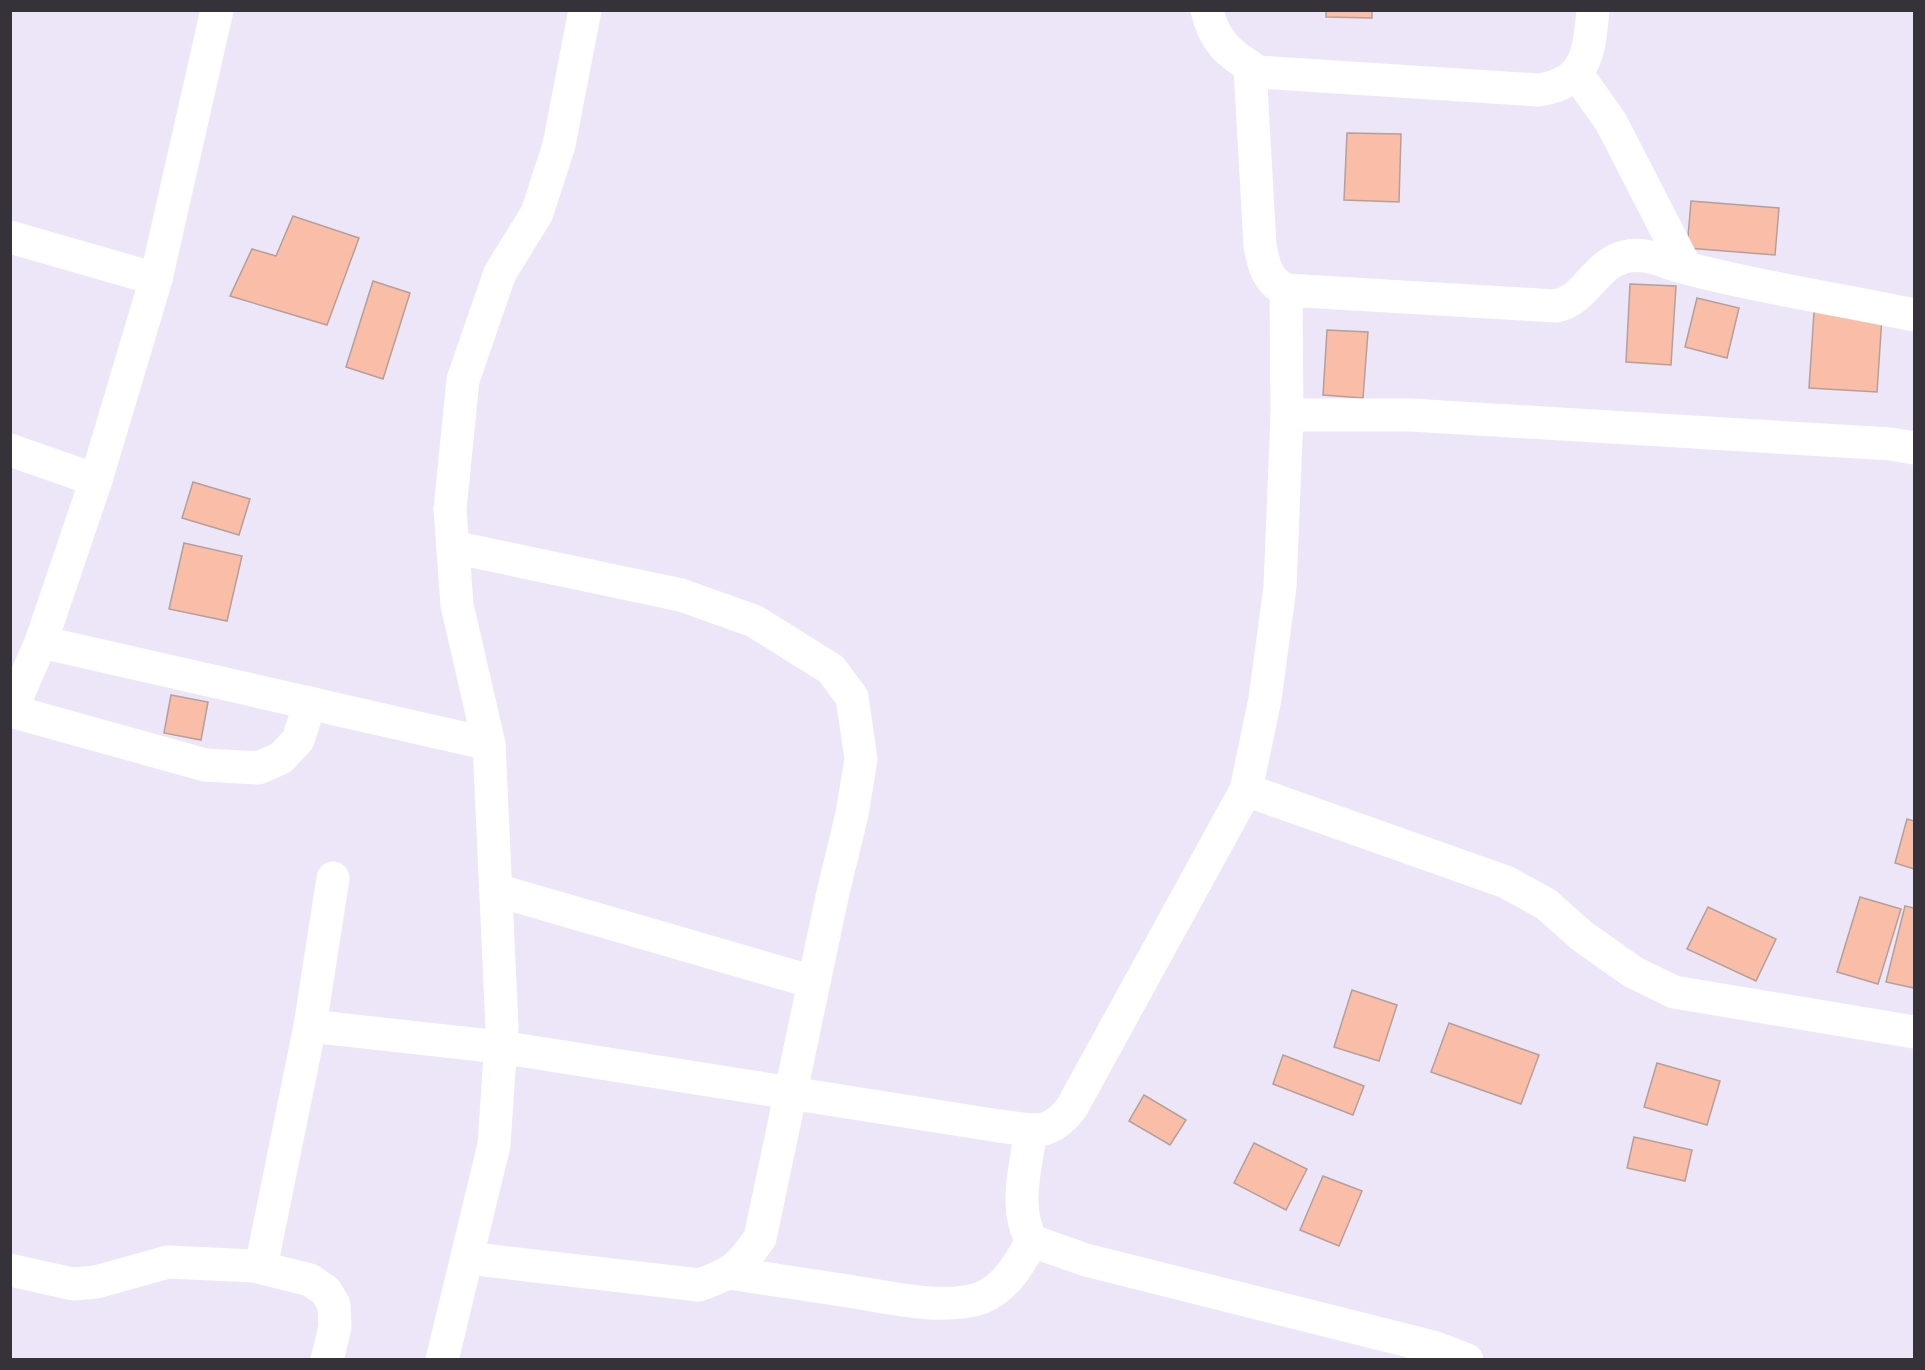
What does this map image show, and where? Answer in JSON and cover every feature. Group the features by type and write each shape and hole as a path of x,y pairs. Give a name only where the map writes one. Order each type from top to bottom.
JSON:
{"street":[{"path":"217,10 156,279 96,480 41,642 11,712 205,765 258,768 281,758 298,740 310,703"},
{"path":"442,1359 494,1145 502,1027 489,744 456,605 450,509 463,380 500,273 537,213 559,145 585,10"},
{"path":"1207,10 1210,26 1227,53 1258,72 1538,90 1562,84 1577,74 1583,65 1590,41 1593,10"},
{"path":"1250,67 1260,246 1266,273 1276,285 1286,290 1556,306 1568,303 1584,290 1596,273 1624,257 1642,254 1686,268 1914,315"},
{"path":"1577,74 1611,122 1686,268"},
{"path":"10,237 156,279"},
{"path":"310,1026 500,1047 1031,1130 1039,1131 1060,1124 1072,1107 1246,790 1265,699 1280,587 1287,415 1286,290"},
{"path":"1287,415 1411,415 1891,444 1914,448"},
{"path":"10,450 96,480"},
{"path":"453,547 681,595 754,621 831,669 852,697 861,759 852,814 813,982 759,1239 740,1266 699,1285 467,1258"},
{"path":"41,642 489,744"},
{"path":"1246,790 1506,882 1546,903 1582,936 1633,972 1674,992 1914,1032"},
{"path":"261,1267 310,1026 333,878"},
{"path":"496,890 813,982"},
{"path":"1031,1130 1021,1213 1024,1228 1032,1241 1086,1260 1422,1344 1467,1359"},
{"path":"729,1273 903,1300 962,1302 983,1297 1007,1280 1020,1264 1032,1241"},
{"path":"10,1270 73,1284 96,1282 168,1262 261,1267 310,1280 326,1291 334,1305 335,1327 327,1359"}],"building":[{"path":"1326,10 1372,10 1372,18 1326,17"},
{"path":"1347,133 1401,134 1399,202 1344,200"},
{"path":"1691,201 1779,208 1775,255 1687,248"},
{"path":"293,216 359,238 327,325 230,296 252,249 276,256"},
{"path":"373,281 410,293 383,379 346,367"},
{"path":"1630,284 1676,286 1671,365 1626,362"},
{"path":"1697,298 1739,308 1727,358 1685,347"},
{"path":"1814,312 1882,317 1877,392 1809,388"},
{"path":"1327,330 1368,332 1363,398 1323,395"},
{"path":"193,482 250,499 239,535 182,518"},
{"path":"184,543 242,556 227,621 169,609"},
{"path":"171,695 208,702 201,740 164,733"},
{"path":"1907,819 1914,821 1914,869 1895,863"},
{"path":"1860,897 1901,909 1878,984 1837,972"},
{"path":"1905,906 1914,908 1914,988 1886,982"},
{"path":"1708,907 1776,939 1756,981 1687,949"},
{"path":"1352,990 1397,1005 1379,1061 1334,1047"},
{"path":"1449,1023 1539,1055 1521,1104 1431,1072"},
{"path":"1283,1055 1364,1086 1353,1115 1273,1084"},
{"path":"1657,1063 1720,1081 1707,1125 1644,1107"},
{"path":"1144,1095 1186,1120 1170,1145 1129,1121"},
{"path":"1634,1137 1692,1150 1685,1181 1627,1168"},
{"path":"1254,1143 1307,1169 1286,1210 1234,1183"},
{"path":"1323,1176 1362,1191 1339,1246 1300,1230"}]}
